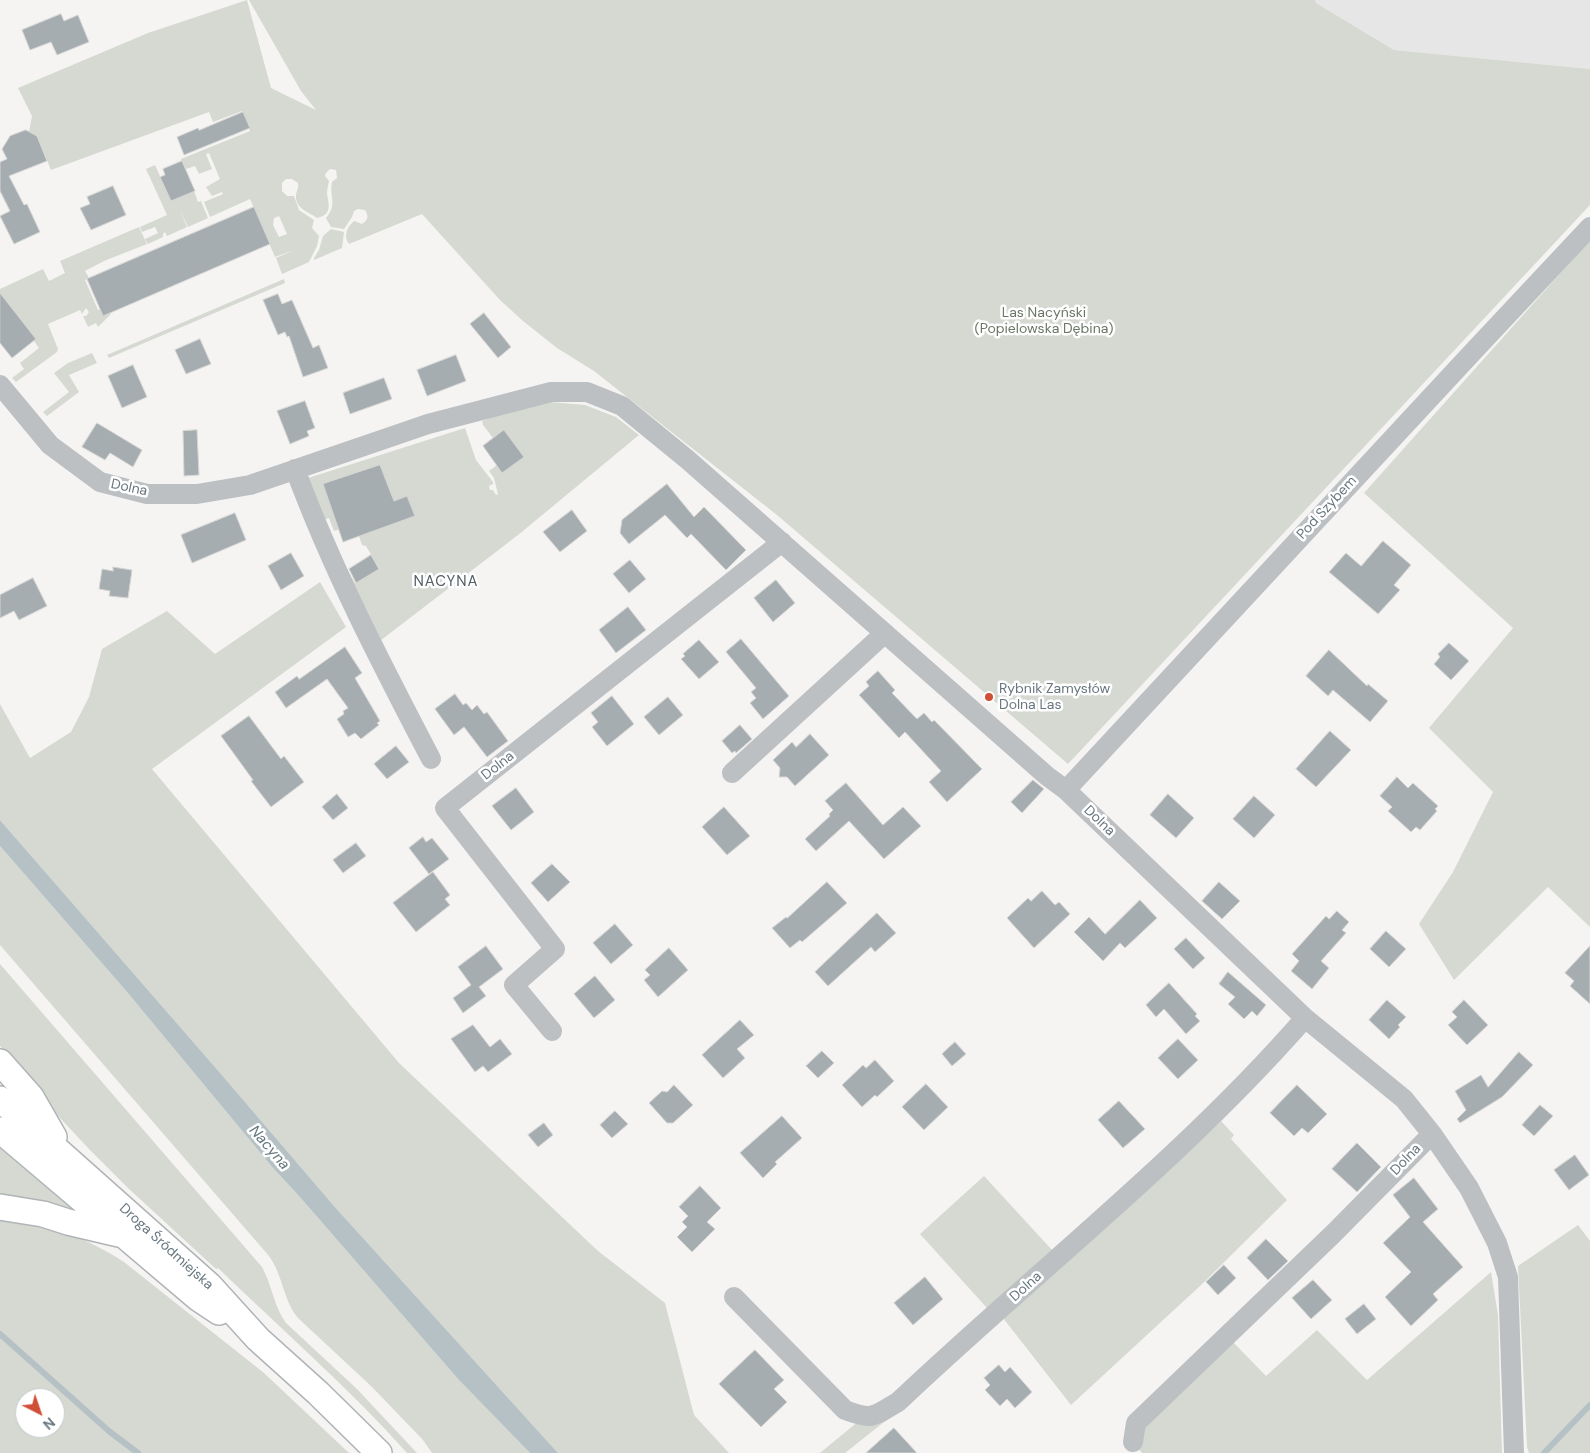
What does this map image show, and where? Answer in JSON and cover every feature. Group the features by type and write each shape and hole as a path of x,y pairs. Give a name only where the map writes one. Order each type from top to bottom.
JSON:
{"main road":[{"path":"0,1062 31,1097 68,1159"},
{"name":"Droga Śródmiejska","path":"0,1099 210,1285 258,1339 318,1393 379,1453"},
{"name":"Droga Śródmiejska","path":"0,1130 198,1298 258,1339"},
{"path":"0,1207 43,1214 123,1235"}],"street":[{"name":"Pod Szybem","path":"1066,790 1590,227"},
{"name":"Dolna","path":"0,385 50,445 100,482 147,494 198,494 250,485 428,424 551,392 586,392 622,406 688,460 1047,776 1066,790 1305,1018 1404,1099 1432,1134 1469,1188 1497,1243 1508,1278 1514,1453"},
{"path":"295,469 314,521 346,592 431,758"},
{"name":"Dolna","path":"552,1031 514,985 555,949 445,808 782,542"},
{"path":"732,773 885,633"},
{"name":"Dolna","path":"734,1298 845,1410 863,1417 874,1416 898,1402 1126,1197 1247,1080 1305,1018"},
{"name":"Dolna","path":"1133,1442 1136,1423 1327,1240 1432,1134"}],"shaded area":[{"path":"1315,0 1590,0 1590,69 1394,50 1316,3"}],"green space":[{"name":"Las Nacyński (Popielowska Dębina)","path":"247,0 271,88 316,110 301,91 249,0 1315,0 1316,3 1394,50 1590,69 1590,205 1068,764 777,515 594,371 557,348 523,321 500,300 422,214 349,244 346,235 349,226 354,221 362,224 367,219 367,214 365,210 358,209 354,211 344,229 331,227 326,218 332,209 331,188 332,182 337,178 336,170 330,169 326,173 325,176 329,181 327,194 328,209 325,215 317,218 303,210 298,204 296,195 298,183 292,179 286,179 282,183 282,191 287,196 294,196 299,210 314,220 312,228 319,236 317,246 309,262 282,274 276,258 294,250 275,257 250,199 210,217 204,202 223,194 222,192 212,196 206,187 220,179 209,153 206,154 212,169 199,174 195,166 186,169 181,159 250,131 242,111 213,122 209,112 51,170 37,136 29,132 32,116 18,88 148,33","holes":["279,216 287,234 279,237 273,225 274,218"]},
{"path":"155,165 171,201 194,191 198,202 201,201 208,218 188,227 180,210 187,227 167,236 165,232 163,237 148,244 145,239 158,233 155,227 142,232 140,227 167,215 146,169"},
{"path":"139,227 147,244 104,261 85,271 89,278 85,280 98,310 107,307 111,314 98,327 96,323 88,327 83,316 86,316 89,312 86,308 82,314 80,310 48,324 58,349 57,352 16,382 12,378 24,369 20,363 39,348 34,341 36,339 6,301 0,305 0,289 43,269 49,281 65,273 60,261"},
{"path":"331,229 344,232 342,248 314,260 323,236"},
{"path":"1590,240 1590,927 1548,887 1454,980 1419,924 1453,872 1493,792 1429,728 1513,628 1364,493"},
{"path":"284,279 285,283 109,358 107,355"},
{"path":"92,353 97,363 69,375 79,392 47,416 43,412 69,392 54,373 68,363"},
{"path":"550,402 585,405 616,417 639,435 518,535 376,644 341,559 355,583 379,568 366,546 362,545 355,524 334,531 329,518 320,521 305,479 465,428 476,460 493,482 489,486 490,490 493,490 496,495 498,494 494,478 489,471 497,465 483,446 493,438 482,421 517,406"},
{"path":"320,582 346,627 152,769 399,1063 598,1251 665,1303 694,1415 729,1453 558,1453 334,1206 0,820 0,704 30,758 71,732 89,697 102,649 167,611 215,654"},
{"path":"0,846 127,992 273,1168 458,1379 530,1453 432,1453 423,1440 372,1387 298,1318 289,1303 274,1263 269,1256 0,945"},
{"path":"0,964 262,1267 286,1323 357,1389 417,1453 407,1453 338,1382 218,1268 216,1269 128,1188 60,1118 0,1046"},
{"path":"1221,1121 1234,1135 1231,1139 1287,1200 1200,1286 1071,1405 1003,1318"},
{"path":"0,1143 75,1210 74,1212 0,1196"},
{"path":"984,1176 1052,1250 987,1308 920,1234"},
{"path":"0,1217 33,1222 65,1232 95,1245 124,1262 264,1373 349,1453 0,1453"},
{"path":"1578,1225 1590,1241 1590,1453 1529,1453 1527,1447 1518,1266"},
{"path":"1491,1272 1498,1315 1502,1453 1142,1453 1133,1442 1136,1423 1232,1341 1266,1376 1317,1330 1367,1380"},
{"path":"923,1368 908,1403 845,1453 820,1453"}],"water":[{"name":"Nacyna","path":"0,820 334,1206 558,1453 530,1453 458,1379 273,1168 127,992 0,846"}],"building":[{"path":"61,14 64,21 78,15 89,42 57,55 51,42 30,50 22,30"},
{"path":"243,112 250,128 184,155 177,137"},
{"path":"26,130 37,136 47,161 9,176 24,205 27,204 40,232 14,244 0,216 10,211 0,191 0,162 7,159 2,149 10,136"},
{"path":"182,161 195,191 171,201 160,177 165,175 163,169"},
{"path":"113,186 126,215 91,230 80,208 90,204 87,197"},
{"path":"254,207 270,244 103,316 87,279"},
{"path":"0,293 36,339 12,358 0,343"},
{"path":"278,294 282,304 292,300 313,348 319,345 328,368 303,377 289,336 287,337 285,332 278,335 263,300"},
{"path":"484,313 511,347 498,358 470,324"},
{"path":"200,339 211,364 186,374 175,350"},
{"path":"456,355 466,381 427,396 417,370"},
{"path":"133,365 147,397 122,408 108,376"},
{"path":"384,378 392,399 350,414 343,393"},
{"path":"305,401 315,428 307,431 309,436 290,444 277,411"},
{"path":"97,423 142,450 133,467 110,453 105,460 82,447"},
{"path":"197,430 199,475 184,476 183,431"},
{"path":"504,430 524,457 502,473 483,446"},
{"path":"380,465 394,501 407,496 415,516 343,542 323,484"},
{"path":"667,484 694,517 704,507 746,550 726,570 691,534 687,538 665,515 629,544 620,533 622,520"},
{"path":"572,510 587,531 560,552 543,532"},
{"path":"235,513 246,540 192,563 181,535"},
{"path":"1383,541 1411,565 1394,585 1400,590 1378,614 1329,572 1346,553 1361,566"},
{"path":"291,553 304,576 281,590 268,566"},
{"path":"371,555 379,569 356,583 349,569"},
{"path":"630,560 646,579 629,593 613,574"},
{"path":"113,567 132,570 128,598 109,596 110,591 99,589 102,569 113,571"},
{"path":"33,578 47,606 19,620 14,611 0,618 0,595"},
{"path":"776,580 795,603 773,622 754,598"},
{"path":"628,607 646,630 616,653 599,630"},
{"path":"741,639 789,696 763,719 750,703 756,698 751,692 756,688 726,652"},
{"path":"699,640 719,662 699,679 681,659 685,656 683,654"},
{"path":"1449,643 1469,661 1451,680 1434,664 1440,657 1438,654"},
{"path":"345,647 362,673 355,678 380,721 377,723 379,725 361,739 355,733 348,737 337,719 348,708 327,679 286,708 275,692 297,676 299,679"},
{"path":"1329,650 1367,686 1368,684 1388,701 1370,722 1333,690 1328,696 1306,676"},
{"path":"878,671 895,690 892,693 917,719 924,713 932,722 934,720 982,769 947,802 929,782 941,771 905,732 899,738 859,695 869,686 866,682"},
{"path":"455,694 463,705 466,703 472,710 477,705 484,714 487,712 508,741 487,757 464,727 454,735 435,709"},
{"path":"612,696 634,724 607,746 592,727 598,722 591,713"},
{"path":"668,697 683,715 659,735 644,717"},
{"path":"249,716 281,759 284,756 304,782 271,807 221,736"},
{"path":"740,725 752,739 736,753 735,751 732,753 722,741"},
{"path":"1330,731 1351,750 1316,787 1296,769"},
{"path":"810,734 829,755 795,786 787,777 779,777 780,768 773,760 792,742 796,747"},
{"path":"396,746 409,762 387,779 374,764"},
{"path":"1397,777 1408,788 1413,783 1438,806 1435,809 1437,811 1420,830 1416,827 1411,832 1388,811 1392,807 1380,796"},
{"path":"1033,780 1044,789 1022,813 1011,802"},
{"path":"846,783 883,825 903,807 921,826 884,859 849,821 816,851 805,839 830,816 829,814 833,810 825,801"},
{"path":"516,788 534,812 511,830 492,806"},
{"path":"337,794 348,808 333,820 322,807"},
{"path":"1168,794 1194,818 1176,838 1150,815"},
{"path":"1254,796 1275,815 1254,838 1233,819"},
{"path":"724,807 750,836 727,855 702,827"},
{"path":"423,837 426,842 432,838 449,859 429,874 409,848"},
{"path":"356,843 366,856 343,873 333,860"},
{"path":"552,864 570,882 548,902 531,883"},
{"path":"433,872 450,895 445,899 450,905 416,932 393,903"},
{"path":"827,882 847,903 802,942 800,940 790,948 772,928 787,918"},
{"path":"1219,882 1240,901 1222,919 1202,901"},
{"path":"1042,891 1055,905 1059,902 1070,914 1034,948 1007,918 1028,898 1031,901"},
{"path":"1140,900 1157,918 1125,948 1120,943 1103,961 1074,932 1089,917 1105,934"},
{"path":"1337,911 1349,922 1342,930 1346,933 1321,961 1329,968 1312,989 1291,971 1299,961 1292,954 1326,916 1329,919"},
{"path":"877,913 896,933 875,952 871,947 828,986 815,972"},
{"path":"615,924 633,945 611,964 593,943"},
{"path":"1386,931 1406,949 1389,967 1370,949"},
{"path":"1186,938 1205,958 1193,969 1174,949"},
{"path":"486,946 503,969 479,987 486,996 463,1013 453,998 471,985 458,967"},
{"path":"1590,946 1590,1004 1570,986 1574,981 1565,973"},
{"path":"669,948 688,970 658,997 644,980 650,975 645,970"},
{"path":"1228,972 1266,1005 1257,1016 1252,1011 1244,1019 1228,1004 1235,997 1219,984"},
{"path":"595,976 615,1000 594,1018 574,994"},
{"path":"1169,983 1197,1014 1195,1016 1200,1021 1186,1034 1164,1009 1156,1017 1146,1005"},
{"path":"1387,1000 1406,1017 1389,1039 1369,1020"},
{"path":"1464,1000 1488,1025 1467,1045 1448,1025 1457,1017 1452,1012"},
{"path":"740,1020 754,1035 737,1049 745,1058 723,1078 702,1055"},
{"path":"473,1025 490,1047 500,1039 512,1054 488,1072 483,1066 475,1072 451,1039"},
{"path":"1178,1039 1198,1060 1178,1079 1158,1058"},
{"path":"955,1042 966,1054 952,1066 942,1054"},
{"path":"822,1051 834,1063 818,1078 806,1066"},
{"path":"1519,1052 1533,1065 1502,1097 1460,1123 1457,1119 1466,1110 1455,1091 1481,1075 1488,1087"},
{"path":"875,1060 894,1081 877,1097 875,1095 862,1107 842,1085 863,1065 866,1068"},
{"path":"926,1084 948,1107 924,1130 902,1107"},
{"path":"674,1085 693,1105 673,1123 667,1123 649,1103 662,1091 667,1092"},
{"path":"1297,1085 1327,1114 1308,1133 1302,1128 1294,1136 1270,1113"},
{"path":"1119,1101 1145,1129 1123,1148 1098,1120"},
{"path":"1540,1105 1553,1116 1534,1136 1522,1125"},
{"path":"615,1111 628,1124 612,1138 600,1125"},
{"path":"782,1116 802,1138 775,1162 777,1164 763,1178 740,1153"},
{"path":"544,1123 553,1135 538,1147 528,1135"},
{"path":"1357,1143 1381,1167 1357,1192 1332,1169"},
{"path":"1575,1155 1589,1175 1569,1190 1554,1170"},
{"path":"1414,1178 1438,1209 1423,1222 1463,1267 1433,1294 1438,1300 1411,1326 1385,1297 1411,1272 1383,1243 1410,1217 1393,1195"},
{"path":"700,1186 721,1208 707,1222 715,1229 692,1252 677,1237 687,1227 682,1222 688,1216 679,1207"},
{"path":"1266,1239 1288,1261 1268,1280 1247,1258"},
{"path":"1224,1265 1236,1278 1218,1295 1206,1282"},
{"path":"925,1277 943,1299 913,1325 894,1303"},
{"path":"1313,1280 1332,1300 1311,1319 1292,1298"},
{"path":"1364,1304 1376,1319 1357,1334 1345,1319"},
{"path":"755,1350 784,1380 774,1389 787,1402 761,1427 719,1384"},
{"path":"999,1365 1005,1372 1010,1367 1032,1392 1015,1408 1007,1399 1000,1406 985,1390 990,1385 984,1378"},
{"path":"894,1428 917,1453 866,1453"}],"waterway":[{"path":"0,1334 110,1432 138,1453"},
{"path":"1544,1453 1590,1405"}],"place":[{"name":"Rybnik Zamysłów Dolna Las","path":"989,697"}],"district":[{"name":"NACYNA","path":"446,582"}]}
